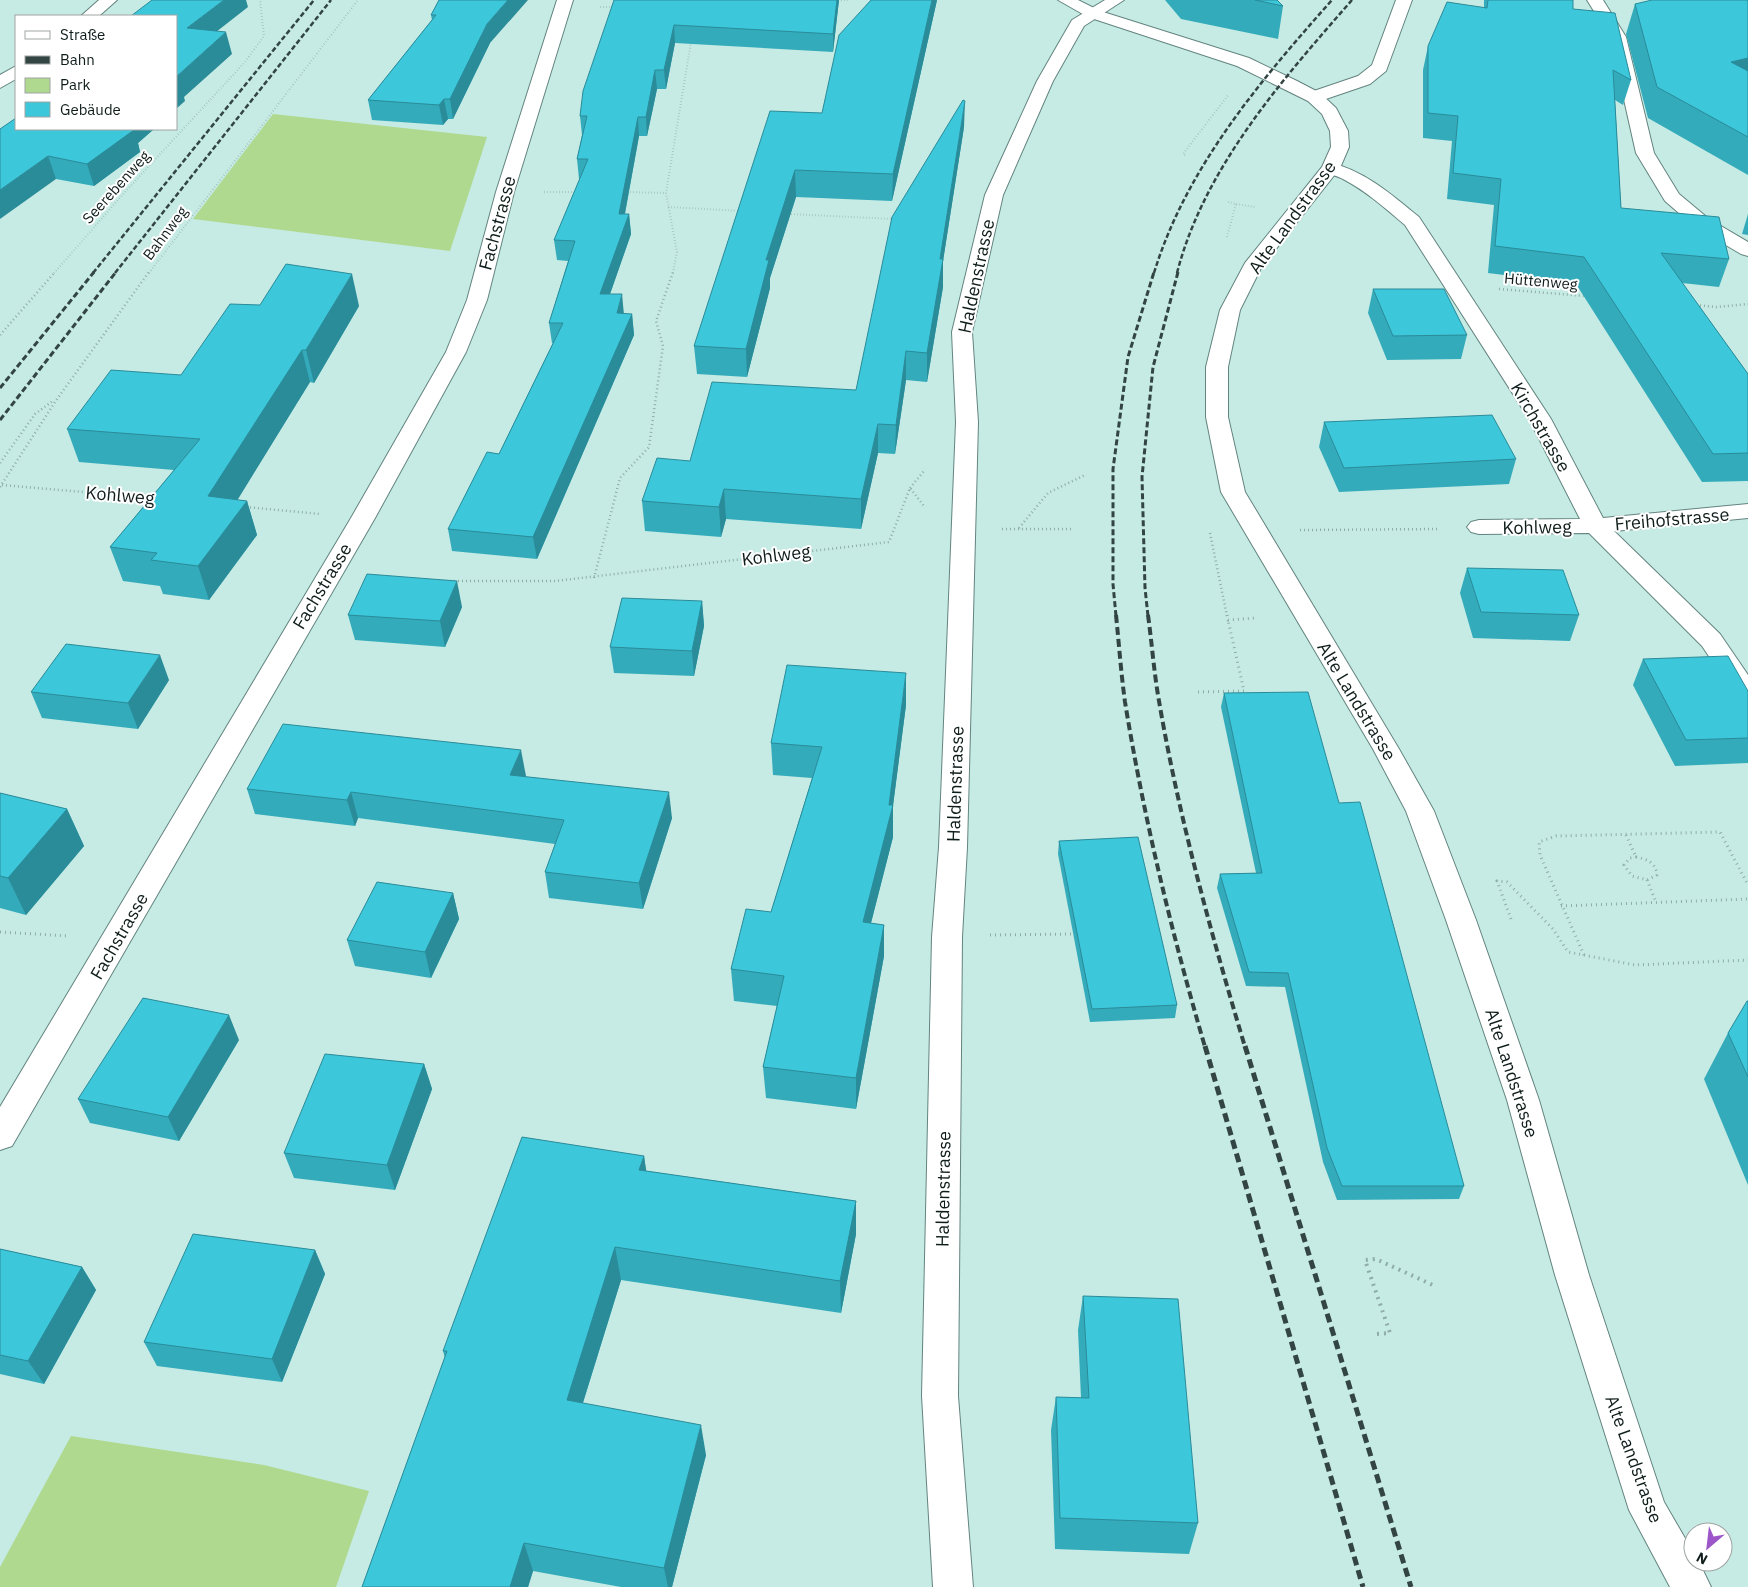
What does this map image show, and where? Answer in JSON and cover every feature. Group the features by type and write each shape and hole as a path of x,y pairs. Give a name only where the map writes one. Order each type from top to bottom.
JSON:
{"street":[{"path":"90,15 109,0"},
{"name":"Fachstrasse","path":"0,1136 117,939 328,572 363,518 456,352 477,300 505,192 565,0"},
{"name":"Alte Landstrasse","path":"1066,0 1105,7 1243,62 1314,97 1330,112 1338,131 1340,147 1331,168 1252,267 1230,310 1217,367 1217,416 1234,492 1420,810 1523,1100 1572,1275 1648,1510 1691,1587"},
{"path":"1314,97 1364,80 1380,67 1404,0"},
{"path":"1595,0 1618,37 1645,153 1672,197 1702,223 1748,250"},
{"name":"Haldenstrasse","path":"953,1587 940,1396 947,937 953,847 966,422 962,332 994,195 1045,82 1078,23 1105,7"},
{"path":"0,83 15,72"},
{"name":"Kirchstrasse","path":"1331,168 1349,176 1382,196 1412,221 1452,287 1540,419 1595,526 1711,640 1748,694"},
{"name":"Freihofstrasse","path":"1595,526 1748,512"},
{"name":"Kohlweg","path":"1479,527 1595,526"}],"path":[{"name":"Seerebenweg","path":"0,335 126,191 245,62 264,36 260,0"},
{"name":"Bahnweg","path":"1,486 27,442 57,399 178,233 358,0"},
{"path":"830,1 848,0"},
{"path":"599,7 617,6"},
{"path":"594,578 620,478 649,447 663,346 656,321 671,283 676,252 666,193 692,37"},
{"path":"1185,154 1183,154 1232,91"},
{"path":"505,192 581,192"},
{"path":"619,192 666,193"},
{"path":"1227,239 1236,204 1228,202"},
{"path":"668,207 748,211"},
{"path":"788,214 897,220"},
{"name":"Hüttenweg","path":"1452,287 1589,296"},
{"path":"1686,304 1716,306 1748,304"},
{"path":"0,463 35,414 57,399"},
{"path":"1018,529 1048,493 1085,475"},
{"name":"Kohlweg","path":"1,486 157,499"},
{"name":"Kohlweg","path":"441,581 555,581 594,578 889,542 910,488 941,528 963,530 1074,529"},
{"path":"244,506 327,514"},
{"path":"1295,530 1410,529"},
{"path":"1198,692 1244,692 1209,530"},
{"path":"1228,620 1255,618"},
{"path":"1584,955 1540,855 1539,842 1556,836 1720,832 1748,885"},
{"path":"1626,835 1636,857"},
{"path":"1636,857 1648,860 1658,870 1657,875 1647,880 1632,876 1624,865 1627,861 1636,857"},
{"path":"1647,880 1656,902"},
{"path":"1511,919 1496,881 1507,882 1553,929 1568,952 1635,965 1748,960"},
{"path":"1561,906 1748,899"},
{"path":"0,932 117,939"},
{"path":"987,936 1073,934"},
{"path":"1376,1334 1390,1333 1365,1260 1376,1260 1435,1286"}],"green space":[{"path":"273,114 487,137 450,251 193,219"},
{"path":"71,1436 264,1465 369,1491 336,1587 0,1587 0,1567"}],"building":[{"path":"152,0 224,0 187,28 226,32 178,75 178,15 132,15"},
{"path":"439,0 508,0 487,24 450,99 444,99 439,105 368,100 436,15 431,15"},
{"path":"614,0 837,0 833,34 674,25 664,70 655,70 646,117 638,117 619,214 629,214 600,294 622,294 617,313 632,314 533,537 448,529 487,452 499,454 563,323 549,323 575,241 554,240 588,159 577,159 587,116 580,116 583,91"},
{"path":"871,0 932,0 893,174 795,170 766,260 769,260 746,349 694,346 770,111 822,113 839,35"},
{"path":"1255,0 1277,0 1283,6"},
{"path":"1488,0 1573,0 1573,9 1615,13 1631,80 1613,70 1621,208 1719,217 1729,259 1661,253 1748,374 1748,453 1713,454 1584,257 1495,246 1501,179 1453,173 1458,116 1428,113 1428,46 1447,2 1487,8"},
{"path":"1652,0 1748,0 1748,58 1731,62 1748,71 1748,137 1657,87 1635,4"},
{"path":"963,100 965,101 940,259 943,259 927,353 906,351 896,425 878,424 861,499 724,489 719,507 642,501 657,458 690,461 712,382 856,390 892,217"},
{"path":"15,119 15,130 134,130 87,164 48,156 0,190 0,129"},
{"path":"286,264 352,274 306,350 302,350 208,496 247,501 198,566 151,560 157,553 110,547 200,439 67,429 111,370 181,375 230,304 260,305"},
{"path":"1373,289 1444,289 1467,335 1393,336"},
{"path":"1492,415 1516,459 1344,468 1324,422"},
{"path":"1467,568 1563,570 1579,615 1481,612"},
{"path":"367,574 457,581 440,621 348,615"},
{"path":"622,598 702,601 692,651 610,647"},
{"path":"66,644 160,655 128,703 31,692"},
{"path":"1728,656 1748,691 1748,738 1686,740 1643,659"},
{"path":"787,665 906,673 889,805 893,805 863,922 884,925 856,1078 763,1067 784,976 731,969 746,909 771,912 822,747 771,743"},
{"path":"1308,692 1339,803 1360,802 1464,1186 1342,1186 1327,1148 1288,973 1249,972 1220,874 1262,873 1224,693"},
{"path":"283,724 521,750 510,775 669,792 639,883 545,872 564,820 351,792 347,800 247,789"},
{"path":"0,793 67,809 8,878 0,876"},
{"path":"1138,837 1177,1005 1092,1009 1059,841"},
{"path":"377,882 453,893 425,952 347,940"},
{"path":"143,998 229,1015 168,1117 78,1099"},
{"path":"1748,1001 1748,1077 1728,1033"},
{"path":"325,1054 424,1064 387,1165 284,1153"},
{"path":"522,1137 644,1156 639,1170 856,1201 840,1281 615,1247 567,1400 701,1425 664,1568 524,1543 510,1587 362,1587 447,1351 443,1351"},
{"path":"193,1234 315,1250 272,1359 144,1342"},
{"path":"0,1249 82,1267 28,1361 0,1355"},
{"path":"1083,1296 1178,1299 1198,1523 1060,1518 1056,1397 1089,1398"}],"railway":[{"path":"93,273 314,0"},
{"path":"115,273 331,0"},
{"path":"1154,273 1168,234 1185,197 1205,162 1252,94 1332,0"},
{"path":"1177,273 1189,234 1206,197 1248,127 1299,62 1352,0"},
{"path":"0,388 94,272"},
{"path":"0,420 116,272"},
{"path":"1116,616 1113,584 1113,469 1128,357 1154,272"},
{"path":"1148,616 1145,588 1142,477 1153,367 1178,272"},
{"path":"1116,615 1125,702 1150,833 1181,962 1205,1047"},
{"path":"1148,615 1157,690 1176,788 1208,918 1245,1047"},
{"path":"1205,1046 1363,1587"},
{"path":"1245,1046 1411,1587"}]}
